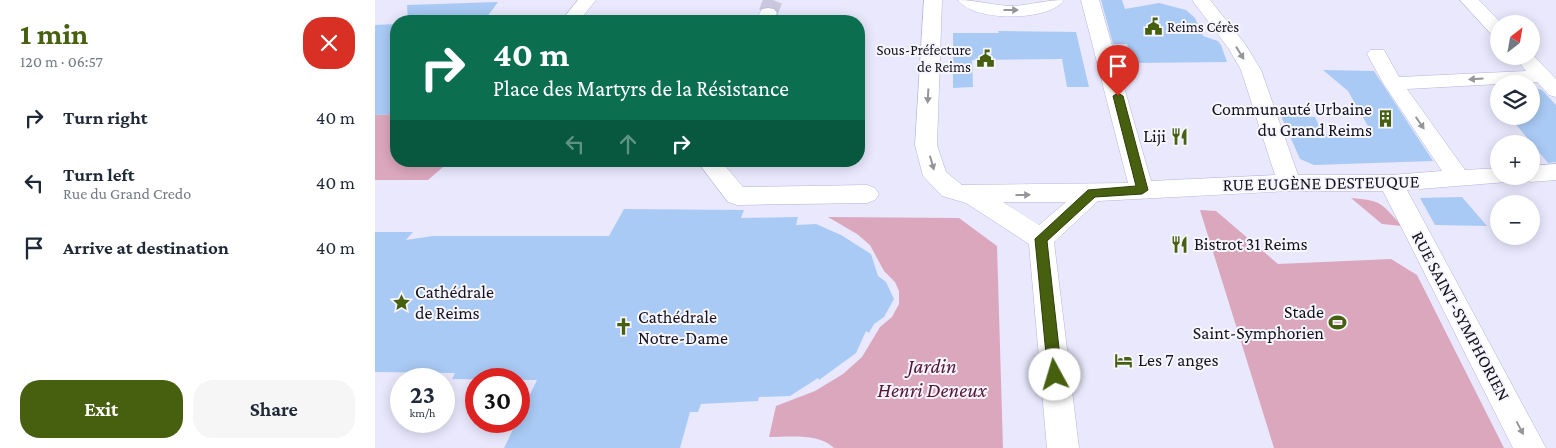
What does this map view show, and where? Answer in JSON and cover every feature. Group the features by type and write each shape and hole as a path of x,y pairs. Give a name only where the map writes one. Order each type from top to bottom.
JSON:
{"street":[{"path":"575,15 587,0"},
{"path":"933,0 926,145 935,176 949,190 974,196 1041,239"},
{"path":"967,0 987,8 1008,10 1033,9 1055,0"},
{"path":"1090,0 1142,190"},
{"path":"1201,0 1238,48 1251,70 1289,183"},
{"path":"1469,0 1490,22"},
{"path":"1377,54 1393,83 1459,179"},
{"path":"1532,65 1549,83"},
{"path":"1393,83 1549,83"},
{"path":"713,167 737,196 867,194"},
{"path":"1540,173 1556,172"},
{"name":"RUE EUGÈNE DESTEUQUE","path":"974,196 1092,193 1289,183 1391,183 1490,177"},
{"name":"RUE SAINT-SYMPHORIEN","path":"1391,183 1530,448"},
{"path":"1041,239 1092,193"},
{"path":"1041,239 1063,448"}],"green space":[{"path":"390,114 390,167 443,167 428,180 375,180 375,115"},
{"path":"1351,198 1369,200 1381,204 1402,226 1382,224"},
{"name":"Stade Saint-Symphorien","path":"1200,210 1216,211 1278,264 1391,259 1417,275 1504,448 1274,448"},
{"name":"Jardin Henri Deneux","path":"828,217 959,218 997,246 1003,448 834,448 828,443 812,438 769,437 776,406 815,391 843,374 862,357 880,327 892,317 899,304 899,291 895,282 884,271 870,245 857,234"}],"building":[{"name":"Reims Cérès","path":"1101,0 1122,0 1125,9 1159,3 1186,10 1195,18 1203,36 1218,41 1227,62 1132,63 1127,44 1113,44"},
{"path":"498,2 488,15 408,15 407,5"},
{"path":"390,24 390,114 375,115 375,25"},
{"name":"Sous-Préfecture de Reims","path":"998,31 1076,32 1089,87 1067,87 1062,59 972,60 973,87 953,88 953,33 999,33"},
{"name":"Communauté Urbaine du Grand Reims","path":"1323,70 1374,71 1433,161 1314,165 1300,159 1281,116 1315,117 1323,134 1373,135 1348,91"},
{"path":"1540,89 1542,90 1556,105 1556,162 1548,163 1540,153 1540,135 1525,135 1516,125 1540,125"},
{"path":"1462,197 1487,226 1435,225 1420,198"},
{"name":"Cathédrale Notre-Dame","path":"624,209 744,210 741,218 798,217 796,225 816,224 841,235 871,254 878,276 886,282 894,299 884,317 874,324 869,333 866,331 856,353 819,380 818,378 790,396 759,397 758,401 701,404 698,412 690,412 680,448 504,448 511,433 530,433 530,394 537,380 530,380 530,368 465,368 465,379 455,379 455,368 390,368 390,372 375,372 375,232 413,232 406,240 433,236 609,236"}],"tunnel":[{"path":"768,13 773,0"}],"place":[{"name":"Reims Cérès","path":"1153,27"},
{"name":"Sous-Préfecture de Reims","path":"985,59"},
{"name":"Communauté Urbaine du Grand Reims","path":"1386,119"},
{"name":"Liji","path":"1180,136"},
{"name":"Bistrot 31 Reims","path":"1180,244"},
{"name":"Cathédrale de Reims","path":"401,302"},
{"name":"Stade Saint-Symphorien","path":"1338,322"},
{"name":"Cathédrale Notre-Dame","path":"624,327"},
{"name":"Les 7 anges","path":"1124,360"}],"route":[{"path":"1055,375 1041,239 1092,193 1142,190 1118,96"}]}
